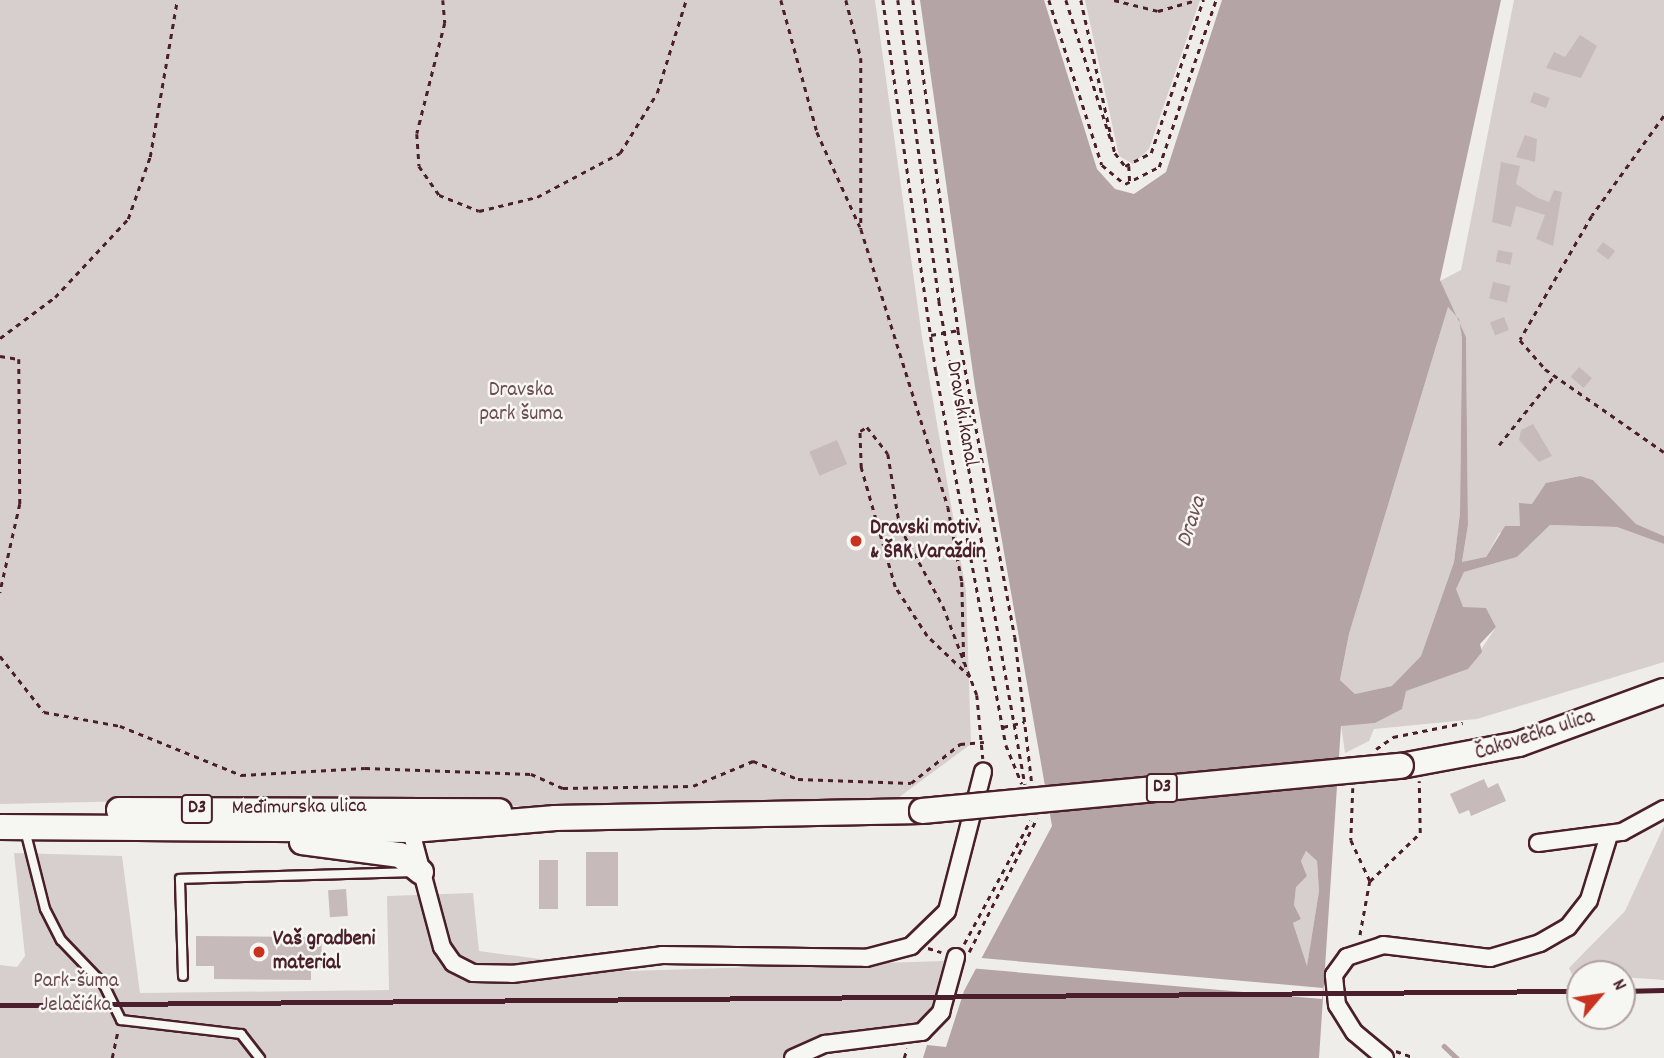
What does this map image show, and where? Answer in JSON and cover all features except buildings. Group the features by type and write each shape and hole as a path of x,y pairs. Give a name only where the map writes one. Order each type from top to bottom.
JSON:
{"main road":[{"name":"Čakovečka ulica","path":"922,811 1401,766 1519,744 1664,691"},
{"name":"Međimurska ulica","path":"0,811 394,806 555,818"},
{"name":"Međimurska ulica","path":"0,827 412,830 555,818 922,811"},
{"path":"248,827 287,840 400,855 421,872 432,842 449,827"}],"street":[{"path":"394,806 412,830 442,947 453,963 473,973 554,970 641,956 890,954 924,936 947,911 983,772"},
{"path":"1538,843 1609,835 1664,809"},
{"path":"1385,1058 1345,1023 1335,998 1334,975 1359,950 1383,945 1490,958 1539,943 1567,927 1589,900 1609,835"},
{"path":"793,1058 825,1044 922,1032 940,1012 959,961"}],"lane":[{"path":"25,827 45,909 61,940 104,985 121,1020 242,1034 260,1058"},
{"path":"183,976 180,879 421,872"}],"path":[{"path":"0,338 55,297 128,219 150,157 177,0"},
{"path":"443,0 445,23 417,134 419,166 439,195 479,211 537,197 620,153 652,103 686,0"},
{"path":"782,0 817,132 861,229 948,507 962,582 964,663"},
{"path":"846,0 861,58 861,229"},
{"name":"Dravski kanal","path":"883,0 931,335 1003,727 1025,791"},
{"path":"898,0 945,332 1017,724 1027,796"},
{"path":"914,0 958,330 1015,637 1033,791"},
{"path":"1049,0 1102,165 1115,180 1130,183 1159,167 1216,0"},
{"path":"1066,0 1115,153 1129,166 1130,183"},
{"path":"1081,0 1115,153"},
{"path":"1114,0 1168,11 1196,0"},
{"path":"1129,166 1151,153 1203,0"},
{"path":"1664,116 1524,325 1522,348 1555,375 1664,452"},
{"path":"931,335 958,330"},
{"path":"0,356 19,359 20,504 0,593"},
{"path":"1499,445 1555,375"},
{"path":"970,677 927,636 895,587 861,468 860,431 867,427 888,454 900,527 935,588 970,677 984,742 983,772"},
{"path":"0,656 44,712 120,726 241,775 365,768 531,774 563,788 693,786 753,761 798,779 911,783"},
{"path":"1003,727 1024,722"},
{"path":"1372,753 1393,737 1463,723"},
{"path":"907,790 911,783 960,744 984,742"},
{"path":"1356,780 1349,827 1370,881 1359,950"},
{"path":"1370,881 1420,833 1420,787"},
{"path":"959,961 1026,849 1035,828 1035,805"},
{"path":"959,961 1021,847 1029,828 1031,813"},
{"path":"1021,847 1026,849"},
{"path":"112,1058 121,1020"},
{"path":"904,1058 911,1037"}],"green space":[{"name":"Dravska park šuma","path":"0,0 875,0 922,337 966,591 971,744 898,798 839,804 501,806 375,796 0,804"},
{"path":"1085,0 1200,0 1149,149 1133,164 1119,156"},
{"path":"1514,0 1664,0 1664,536 1636,524 1593,480 1579,476 1547,483 1520,526 1499,533 1486,557 1472,564 1462,563 1468,525 1466,337 1440,281 1461,270"},
{"path":"1448,307 1460,319 1462,338 1460,513 1454,562 1421,656 1393,686 1355,694 1340,680 1349,634"},
{"path":"1550,525 1617,527 1664,544 1664,662 1477,719 1374,729 1369,741 1345,753 1341,725 1375,723 1401,709 1405,691 1468,669 1496,627 1486,608 1463,608 1455,589 1464,572 1517,557"},
{"path":"1664,826 1664,980 1636,978 1636,960 1577,960 1625,911"},
{"path":"1306,851 1317,861 1319,891 1307,967 1293,923 1301,919 1294,905 1296,886 1307,876 1301,861"},
{"name":"Park-šuma Jelačićka","path":"14,853 122,856 140,993 389,990 387,896 473,893 479,951 629,971 944,961 929,1020 916,1029 786,1058 0,1058 0,965 17,967 25,956"}],"water":[{"name":"Drava","path":"920,0 1044,0 1097,169 1115,189 1134,194 1166,172 1222,0 1501,0 1440,280 1457,316 1448,307 1349,634 1340,680 1355,694 1392,686 1421,656 1454,562 1460,513 1460,323 1466,337 1468,525 1462,562 1486,557 1505,526 1520,526 1519,503 1532,504 1546,483 1580,476 1593,480 1636,524 1664,536 1664,544 1617,527 1550,525 1517,557 1464,572 1456,589 1463,607 1486,608 1496,627 1480,644 1482,652 1468,669 1406,691 1402,709 1375,723 1341,726 1319,1058 923,1058 927,1045 946,1047 964,991 1052,826 975,387","holes":["1306,851 1317,861 1319,891 1307,966 1293,923 1301,919 1294,905 1296,887 1307,876 1301,861"]}],"pier":[{"path":"961,956 1323,988 1322,999 960,967"}],"waterway":[{"path":"1444,1046 1457,1058"}],"railway":[{"path":"1636,991 1664,990"},
{"path":"0,1005 1566,991"}],"place":[{"name":"Dravski motiv & ŠRK Varaždin","path":"856,541"},
{"name":"Vaš gradbeni material","path":"259,952"}]}
